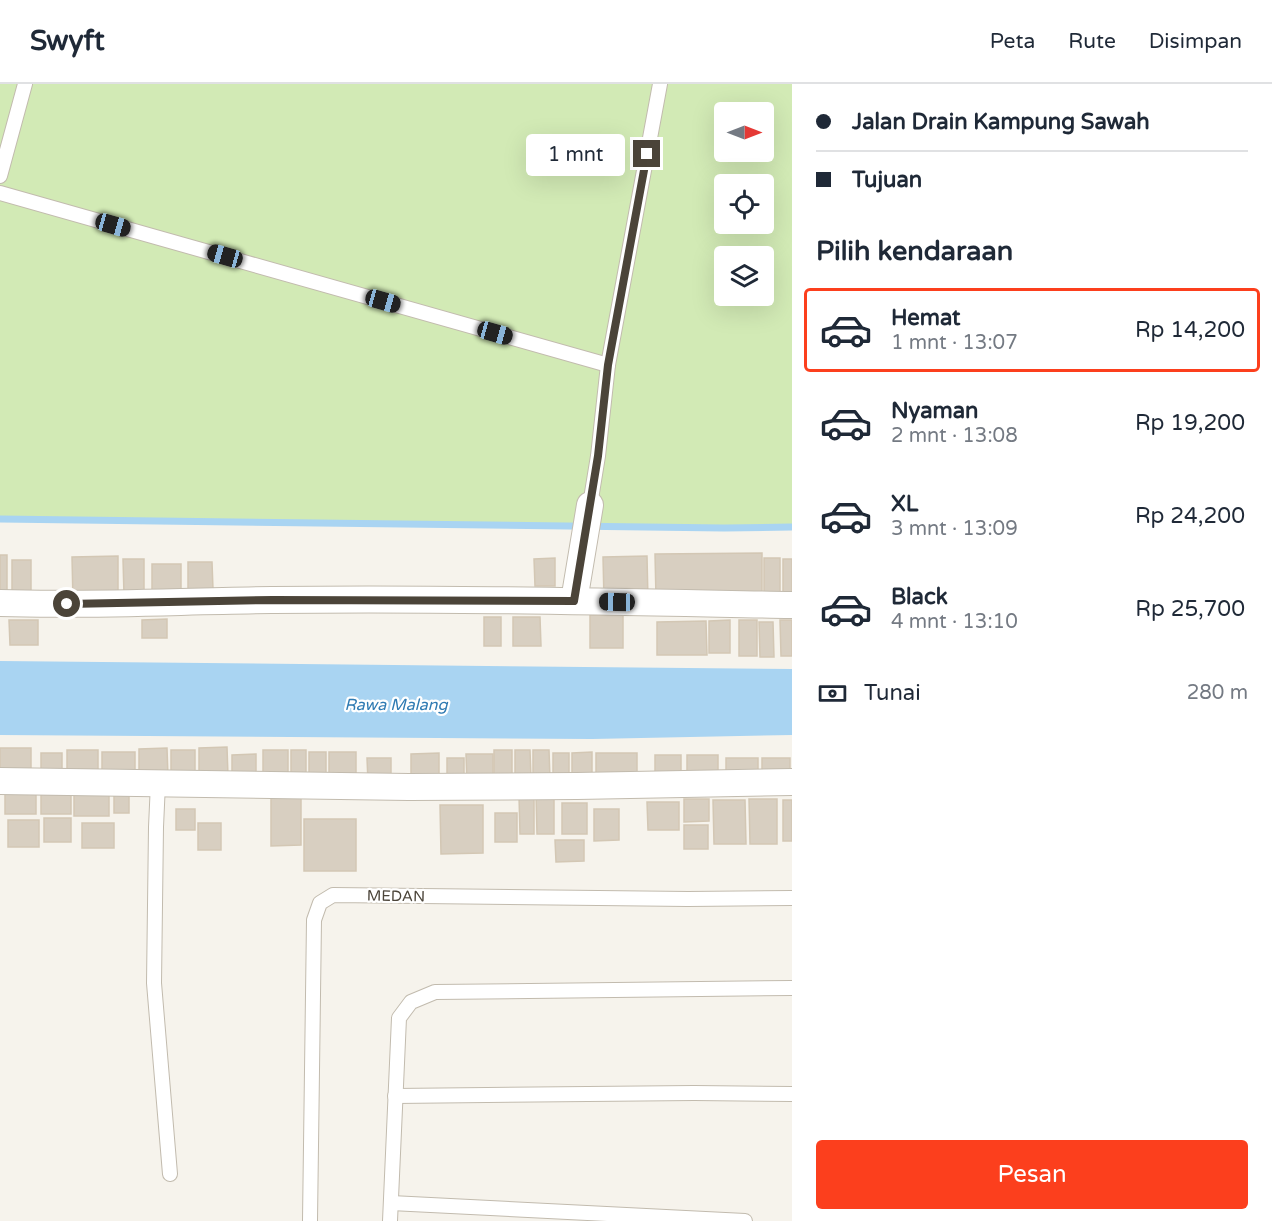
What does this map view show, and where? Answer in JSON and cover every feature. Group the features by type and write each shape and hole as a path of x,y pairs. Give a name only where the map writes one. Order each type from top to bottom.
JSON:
{"street":[{"path":"574,601 590,505"},
{"path":"0,603 273,600 574,601 792,605"},
{"path":"0,781 409,787 792,782"}],"lane":[{"path":"0,176 26,84"},
{"path":"590,505 608,365 660,84"},
{"path":"0,193 608,365"},
{"path":"158,783 154,983 170,1174"},
{"name":"MEDAN","path":"310,1221 314,920 320,903 333,895 688,900 792,898"},
{"path":"390,1221 399,1018 411,1002 435,992 792,988"},
{"path":"395,1096 792,1094"},
{"path":"391,1203 745,1221"}],"green space":[{"path":"0,84 792,84 792,527 0,519"}],"water":[{"name":"Rawa Malang","path":"0,661 792,669 792,735 592,739 0,735"}],"building":[{"path":"762,553 762,597 656,598 655,554"},
{"path":"0,555 7,555 7,596 0,596"},
{"path":"118,556 118,600 73,601 72,557"},
{"path":"647,556 648,600 604,600 603,557"},
{"path":"555,558 555,586 535,586 534,559"},
{"path":"764,558 780,558 780,598 764,598"},
{"path":"123,559 144,559 144,595 124,595"},
{"path":"783,559 792,559 792,600 783,600"},
{"path":"12,560 31,560 31,597 12,597"},
{"path":"188,562 212,562 213,589 188,589"},
{"path":"152,564 181,564 181,591 152,592"},
{"path":"590,615 623,615 623,648 590,648"},
{"path":"484,617 501,617 501,646 484,646"},
{"path":"513,617 540,617 541,646 513,646"},
{"path":"167,619 167,638 142,638 142,620"},
{"path":"9,620 38,620 38,645 10,645"},
{"path":"730,620 730,653 709,653 709,621"},
{"path":"739,620 757,620 757,656 739,656"},
{"path":"780,620 792,620 792,656 781,656"},
{"path":"706,621 707,655 657,655 657,622"},
{"path":"759,622 773,622 774,657 760,657"},
{"path":"227,747 228,776 199,776 199,748"},
{"path":"0,748 31,748 31,772 0,773"},
{"path":"167,748 168,777 139,777 139,749"},
{"path":"67,750 98,750 98,775 67,775"},
{"path":"171,750 195,750 195,777 171,777"},
{"path":"263,750 288,750 288,776 263,776"},
{"path":"291,750 306,750 306,775 291,775"},
{"path":"494,750 512,750 512,781 494,782"},
{"path":"515,750 530,750 531,779 515,779"},
{"path":"533,750 549,750 550,779 533,779"},
{"path":"102,752 135,752 135,778 102,779"},
{"path":"309,752 326,752 326,781 309,781"},
{"path":"329,752 356,752 356,779 329,779"},
{"path":"592,752 592,779 572,779 572,753"},
{"path":"41,753 62,753 62,776 41,776"},
{"path":"439,753 439,782 411,782 411,754"},
{"path":"553,753 569,753 569,778 553,778"},
{"path":"596,753 637,753 637,779 596,779"},
{"path":"256,754 256,777 232,777 232,755"},
{"path":"466,754 493,754 493,782 467,783"},
{"path":"655,755 681,755 681,779 655,780"},
{"path":"687,755 718,755 718,779 687,780"},
{"path":"367,758 391,758 391,782 368,782"},
{"path":"447,758 464,758 464,780 447,780"},
{"path":"726,758 758,758 758,778 726,779"},
{"path":"762,758 790,758 790,778 762,778"},
{"path":"114,787 129,787 129,813 114,813"},
{"path":"41,788 71,788 71,814 41,814"},
{"path":"74,788 109,788 109,816 74,816"},
{"path":"5,794 36,794 36,814 5,814"},
{"path":"536,795 554,795 554,834 537,834"},
{"path":"519,796 534,796 534,834 520,834"},
{"path":"271,798 301,798 301,845 271,846"},
{"path":"684,799 709,799 709,821 684,822"},
{"path":"749,799 777,799 777,844 750,844"},
{"path":"713,800 745,800 746,844 714,844"},
{"path":"783,800 792,800 792,841 783,841"},
{"path":"647,802 679,802 679,830 648,830"},
{"path":"562,803 587,803 587,834 562,834"},
{"path":"440,805 483,805 483,853 441,854"},
{"path":"176,809 195,809 195,830 176,830"},
{"path":"594,809 619,809 619,840 594,841"},
{"path":"495,813 517,813 517,842 495,842"},
{"path":"44,818 71,818 71,842 44,842"},
{"path":"304,819 356,819 356,871 304,871"},
{"path":"8,820 39,820 39,847 8,847"},
{"path":"82,823 114,823 114,848 82,848"},
{"path":"198,823 221,823 221,850 198,850"},
{"path":"684,825 708,825 708,849 684,849"},
{"path":"555,840 584,840 584,861 556,862"}],"waterway":[{"path":"0,519 792,527"}],"route":[{"path":"67,604 273,600 574,601 598,456 608,365 647,154"}]}
